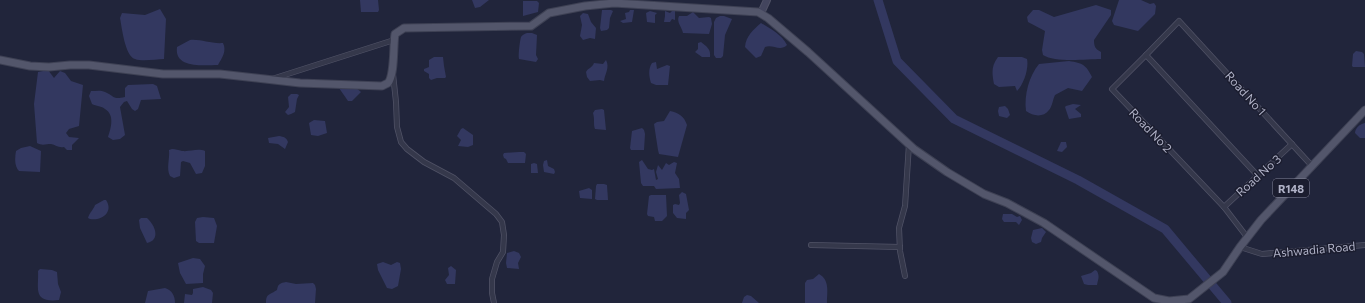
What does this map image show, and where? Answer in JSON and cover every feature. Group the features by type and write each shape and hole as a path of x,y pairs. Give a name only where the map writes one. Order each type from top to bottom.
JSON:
{"main road":[{"path":"761,13 767,0"},
{"name":"R148","path":"394,40 395,34 404,28 531,26 549,13 614,2 748,10 761,13 802,47 909,144 947,172 984,194 1007,203 1044,223 1154,298 1172,302 1189,299 1223,272 1240,246 1261,220 1365,110"},
{"path":"0,60 30,66 49,67 89,65 163,74 220,74 300,83 382,86 388,82 393,72 394,40"}],"street":[{"name":"Road No 1","path":"1146,55 1179,21 1312,166"},
{"path":"270,79 394,40"},
{"path":"1146,55 1258,176"},
{"name":"Road No 2","path":"1146,55 1112,89 1224,207"},
{"path":"393,72 397,127 401,142 407,149 424,162 454,178 496,214 502,222 504,235 503,252 497,262 492,279 494,303"},
{"path":"905,276 900,247 899,228 905,206 909,144"},
{"name":"Road No 3","path":"1224,207 1292,144"},
{"path":"1224,207 1247,237"},
{"name":"Ashwadia Road","path":"1240,246 1262,254 1365,244"},
{"path":"811,245 900,247"}],"water":[{"path":"360,0 378,0 378,12 361,12"},
{"path":"472,0 489,0 480,7 475,8"},
{"path":"1119,0 1141,0 1150,4 1154,3 1156,6 1155,14 1138,31 1114,25 1112,21"},
{"path":"523,1 537,1 539,3 538,12 523,16"},
{"path":"1096,5 1111,10 1111,15 1094,40 1095,47 1101,52 1101,59 1063,60 1043,55 1042,50 1045,31 1028,22 1027,17 1033,10 1039,10 1054,17"},
{"path":"160,9 166,19 164,59 135,59 129,53 124,41 120,18 122,13 145,15"},
{"path":"602,10 613,11 610,18 609,28 601,31 600,28"},
{"path":"630,10 634,10 632,22 623,23 620,21 626,19 625,13 629,12"},
{"path":"673,10 675,11 675,20 672,19 670,22 664,22 665,11 670,13"},
{"path":"650,11 657,13 655,15 655,23 647,22 646,13"},
{"path":"693,12 699,18 711,18 712,24 709,34 683,33 678,18 679,16 687,16"},
{"path":"583,13 588,14 591,22 596,28 595,39 590,38 583,40 580,36 582,25 580,16"},
{"path":"720,16 732,19 725,35 723,56 721,58 716,58 714,55 714,22 716,18"},
{"path":"761,23 779,35 787,45 782,48 771,46 765,47 761,56 756,58 745,47 748,36"},
{"path":"527,33 537,35 536,55 538,59 536,62 519,59 521,37"},
{"path":"190,40 223,43 224,52 218,65 191,64 180,59 177,54 177,47"},
{"path":"701,42 709,50 710,57 702,57 695,52 698,49 698,43"},
{"path":"1356,51 1364,54 1365,67 1352,66 1353,54"},
{"path":"434,57 443,57 445,78 431,80 429,78 429,74 424,71 424,69 429,67 429,60"},
{"path":"998,57 1022,57 1027,59 1025,76 1017,91 1015,86 999,87 994,84 993,70 994,64"},
{"path":"606,60 607,68 604,81 590,81 586,72 594,63 603,64"},
{"path":"1069,61 1084,65 1092,77 1082,91 1068,88 1055,95 1052,105 1047,113 1035,115 1026,111 1028,86 1032,74 1039,64"},
{"path":"656,62 657,69 667,65 670,66 668,85 656,85 651,83 649,70 652,63"},
{"path":"48,70 54,78 60,71 65,73 71,81 83,85 79,126 69,129 66,133 69,137 79,138 72,145 72,150 67,150 64,147 51,144 42,145 37,143 34,104 38,72"},
{"path":"153,84 157,86 161,99 141,100 138,109 135,111 127,101 124,102 120,107 125,135 120,139 113,140 108,137 111,122 110,115 104,108 92,104 89,96 91,91 102,91 116,98 121,98 125,97 125,88 128,85"},
{"path":"355,87 361,92 352,101 348,101 339,88"},
{"path":"291,94 299,95 295,112 288,115 285,112 289,107 288,97"},
{"path":"1073,104 1081,105 1075,109 1081,114 1081,117 1069,119 1065,107"},
{"path":"1005,106 1010,115 1007,118 999,116 998,111 999,107"},
{"path":"595,110 604,110 606,130 595,129 594,127 593,113"},
{"path":"670,111 681,115 687,125 678,157 659,154 658,150 654,124 664,121"},
{"path":"314,120 325,121 327,133 318,136 311,135 309,123"},
{"path":"1365,123 1365,138 1360,138 1355,131 1358,126"},
{"path":"463,128 473,135 473,145 468,147 458,146 461,140 457,136"},
{"path":"642,128 645,134 644,150 631,150 632,131"},
{"path":"279,136 285,138 288,142 285,149 278,144 269,143 268,138"},
{"path":"1061,142 1066,142 1067,147 1062,152 1057,151"},
{"path":"30,146 41,151 40,172 19,171 16,167 16,151"},
{"path":"172,149 182,151 205,151 205,166 202,173 196,174 190,163 183,161 181,162 180,176 174,178 170,176 168,170 169,150"},
{"path":"524,152 526,154 525,163 508,163 503,155 504,153"},
{"path":"547,160 548,166 554,169 554,174 544,172 544,161"},
{"path":"642,160 648,169 654,169 656,180 658,179 656,172 658,165 662,170 666,163 669,165 674,162 677,163 675,173 679,179 680,188 656,189 654,186 643,186 641,183 639,162"},
{"path":"531,164 537,164 538,173 531,173"},
{"path":"597,184 607,185 608,200 595,199"},
{"path":"589,188 592,190 592,199 580,198 579,191"},
{"path":"682,192 686,194 689,210 686,213 686,219 677,218 673,213 673,205 679,205 679,195"},
{"path":"666,195 667,216 662,221 655,221 654,217 648,216 647,214 649,196"},
{"path":"106,200 109,208 106,215 99,219 88,218 95,205"},
{"path":"1003,214 1012,214 1017,217 1020,216 1022,220 1019,225 1016,222 1004,222 1002,219"},
{"path":"141,218 147,218 150,221 155,232 154,239 147,243 140,228 139,220"},
{"path":"197,218 214,218 217,226 214,243 199,243 196,241 195,222"},
{"path":"1042,228 1046,232 1041,242 1036,244 1032,242 1031,238 1033,230"},
{"path":"514,251 519,253 521,257 518,263 519,269 507,268 507,253"},
{"path":"193,258 200,259 205,266 203,283 186,284 180,273 178,263"},
{"path":"383,262 391,265 397,262 400,263 401,269 398,286 392,289 387,288 378,270 377,264"},
{"path":"451,266 456,270 455,284 447,284 445,280 449,275 448,268"},
{"path":"40,269 57,272 58,284 61,292 59,300 44,299 41,297 38,288 38,271"},
{"path":"1095,270 1097,271 1098,275 1097,285 1084,284 1081,276"},
{"path":"819,274 823,277 826,283 827,303 805,303 805,283 807,280 813,279"},
{"path":"286,282 296,284 313,283 316,289 315,303 266,303 268,296 277,290 280,284"},
{"path":"203,287 211,290 213,293 212,303 184,303 185,294 192,295 193,289"},
{"path":"165,288 170,290 173,294 175,303 145,303 148,291"},
{"path":"747,295 751,296 759,303 742,303 744,297"}],"waterway":[{"path":"878,0 897,61 954,119 1078,180 1165,229 1227,303"}]}
